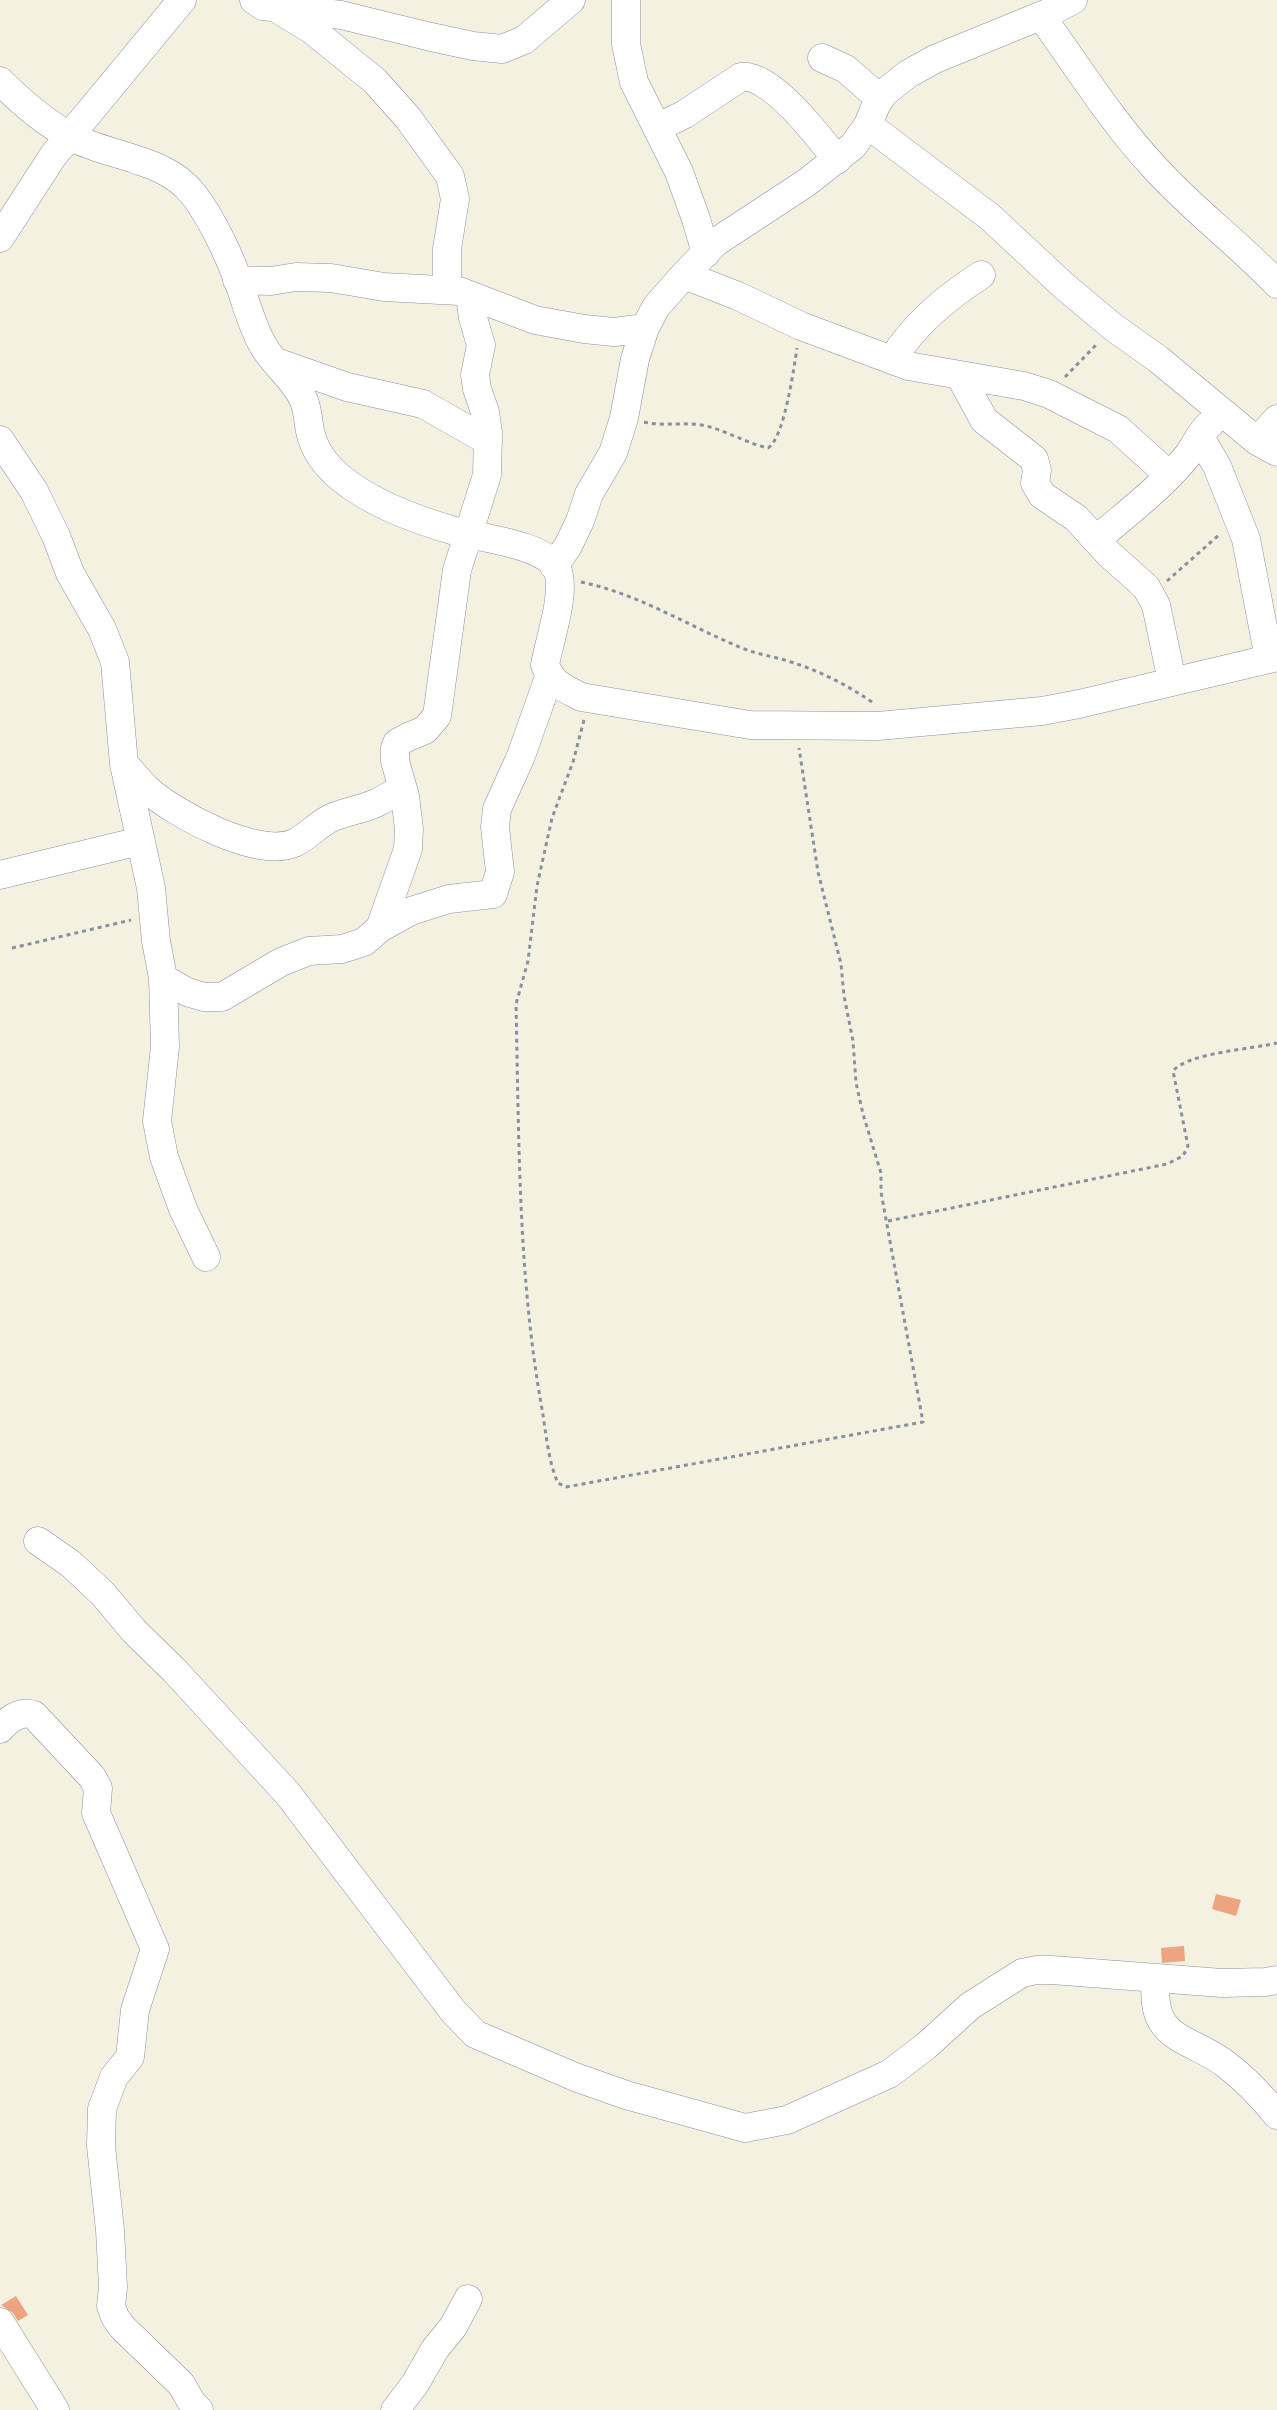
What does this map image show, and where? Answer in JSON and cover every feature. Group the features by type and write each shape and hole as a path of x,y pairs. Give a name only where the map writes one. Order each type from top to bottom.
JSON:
{"street":[{"path":"0,238 53,156 182,0"},
{"path":"265,4 341,14 369,11 474,46 502,49 524,40 571,0"},
{"path":"626,0 626,44 634,82 679,172 696,218 706,253"},
{"path":"556,572 580,521 589,494 613,452 624,418 635,359 646,328 656,307 684,275 716,242 837,160 853,146 868,125 880,99 908,74 935,59 1041,16 1073,0"},
{"path":"265,4 312,30 375,81 408,118 450,176 455,199 447,249 459,293 474,318 481,345 475,375 477,389 485,412 488,441 487,475 457,570 437,716 425,730 397,743 395,748 395,761 403,789 409,829 408,849 380,928"},
{"path":"1041,16 1121,126 1153,166 1181,196 1248,253 1277,284"},
{"path":"822,58 846,69 880,99"},
{"path":"657,128 685,114 740,77 754,77 810,124 837,160"},
{"path":"0,81 44,120 69,136 144,163 181,180 206,212 237,280 252,323 264,348 304,400 315,447 341,478 383,504 412,516 468,534 506,542 537,553 556,572 561,586 545,665 549,677 521,756 497,809 496,835 500,872 495,893 464,896 424,906 400,915 380,928 364,942 342,949 309,951 281,962 222,997 204,996 187,992 163,978"},
{"path":"868,125 990,217 1064,286 1267,447 1277,419"},
{"path":"684,275 738,296 801,326 908,366 1024,386 1049,394 1118,429 1159,466 1167,476"},
{"path":"892,360 904,340 924,318 981,275"},
{"path":"237,280 271,281 296,277 330,278 384,287 459,293 535,320 584,329 614,332 646,328"},
{"path":"275,362 347,387 423,404 488,441"},
{"path":"960,376 984,420 1034,459 1036,464 1034,477 1038,490 1054,505 1076,518 1096,540 1140,579 1152,596 1156,605 1172,681"},
{"path":"1096,540 1140,505 1188,455 1204,429 1223,413"},
{"path":"549,677 580,697 750,724 878,726 1042,711 1273,658 1260,620 1254,576 1239,520 1217,466 1200,437"},
{"path":"0,440 34,491 56,536 70,573 102,629 115,662 124,764 151,888 163,978 165,1047 158,1121 164,1157 183,1209 206,1257"},
{"path":"124,764 148,790 181,813 238,839 281,847 294,843 328,819 375,803 403,789"},
{"path":"0,875 140,840"},
{"path":"38,1541 71,1564 103,1594 134,1631 288,1794 453,2011 476,2034 502,2047 575,2077 626,2095 745,2128 787,2120 889,2074 926,2046 970,2006 1022,1973 1037,1970 1156,1980 1222,1983 1277,1980"},
{"path":"0,1729 18,1715 27,1712 34,1716 92,1777 98,1788 96,1813 156,1949 135,2010 130,2057 114,2078 102,2108 101,2146 110,2230 113,2287 111,2306 114,2317 122,2327 181,2384 192,2403 199,2410"},
{"path":"1156,1980 1154,1999 1158,2014 1165,2024 1193,2047 1228,2065 1277,2115"},
{"path":"395,2410 415,2384 435,2349 453,2327 468,2298"},
{"path":"0,2322 56,2410"}],"path":[{"path":"624,418 656,425 695,424 707,426 768,448 772,446 790,394 801,326"},
{"path":"1049,394 1114,327"},
{"path":"1152,596 1204,547 1239,520"},
{"path":"556,572 656,607 699,630 748,650 791,662 829,676 857,692 902,724"},
{"path":"589,698 574,762 552,818 536,886 528,961 516,1004 526,1286 536,1376 552,1460 558,1483 566,1487 588,1485 923,1422 888,1221 881,1192 881,1173 863,1114 856,1083 853,1040 844,996 841,964 818,872 796,726"},
{"path":"12,948 154,914"},
{"path":"888,1221 1167,1164 1183,1156 1188,1146 1173,1071 1177,1065 1192,1058 1277,1043"}],"building":[{"path":"1216,1894 1241,1900 1236,1916 1212,1909"},
{"path":"1184,1946 1185,1961 1162,1963 1161,1948"},
{"path":"16,2296 28,2315 18,2321 13,2313 1,2305"}]}
